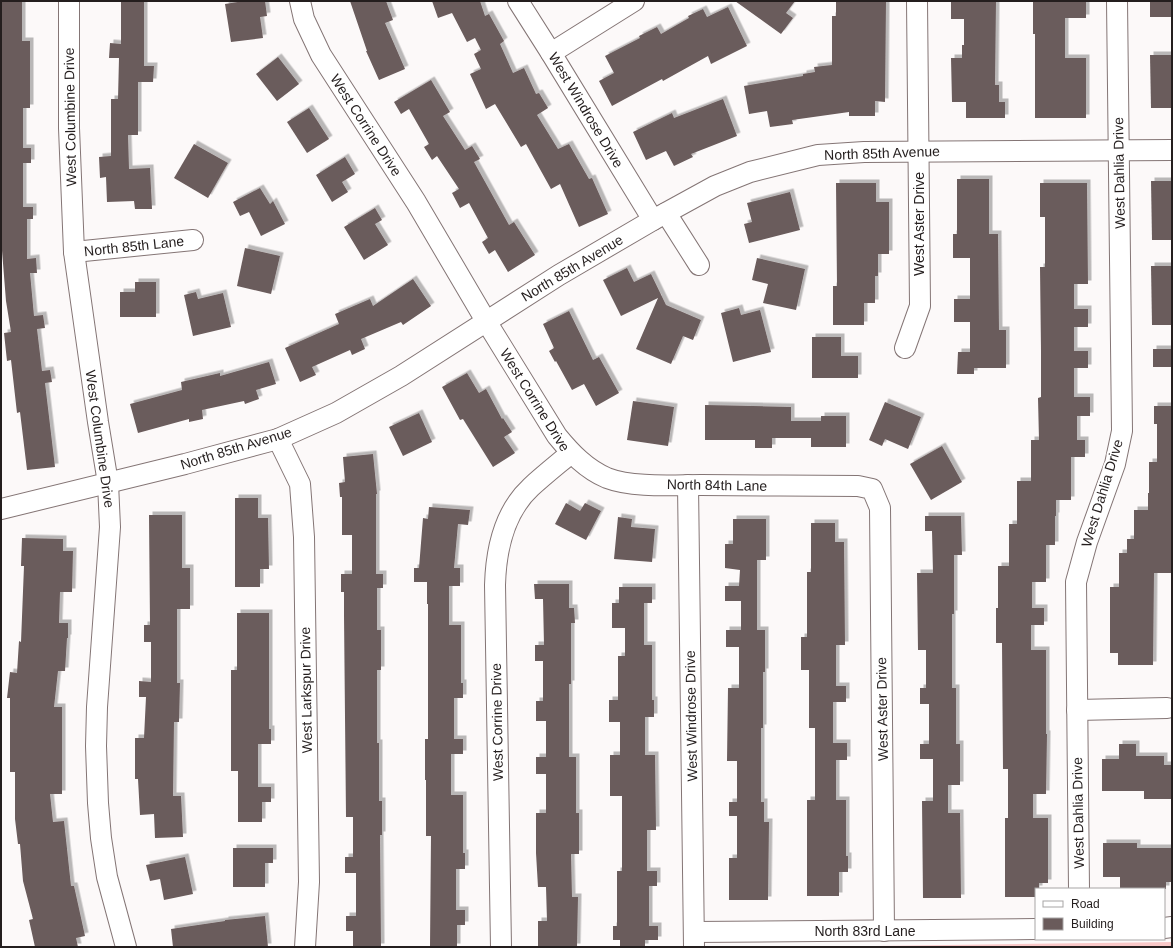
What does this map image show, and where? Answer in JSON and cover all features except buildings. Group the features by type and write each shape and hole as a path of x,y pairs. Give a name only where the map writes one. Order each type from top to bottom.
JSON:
{"street":[{"name":"West Columbine Drive","path":"69,1 69,128 74,252 108,483 110,527 108,573 97,707 96,746 98,796 101,838 107,877 126,947"},
{"name":"West Corrine Drive","path":"300,1 304,19 321,55 416,202 556,436 571,453 530,487 518,501 510,515 501,541 496,564 495,585 502,947"},
{"name":"West Windrose Drive","path":"518,1 660,217 699,265"},
{"path":"551,53 634,1"},
{"name":"West Aster Drive","path":"905,348 920,306 917,1"},
{"name":"West Dahlia Drive","path":"1079,888 1076,582 1087,542 1115,464 1122,431 1117,1"},
{"name":"North 85th Avenue","path":"1,510 278,439 342,409 400,376 559,275 715,186 750,172 818,155 864,152 1172,150"},
{"name":"North 85th Lane","path":"74,252 193,240"},
{"name":"West Larkspur Drive","path":"278,439 300,484 304,537 309,882 306,947"},
{"name":"North 84th Lane","path":"571,453 590,469 608,478 626,483 858,486 872,489"},
{"name":"West Windrose Drive","path":"688,485 694,939"},
{"name":"West Aster Drive","path":"872,489 880,508 884,931"},
{"path":"1077,710 1168,708"},
{"name":"North 83rd Lane","path":"694,939 884,931 1035,929"}],"shaded area":[{"path":"1172,942 1172,947 803,947"}]}
